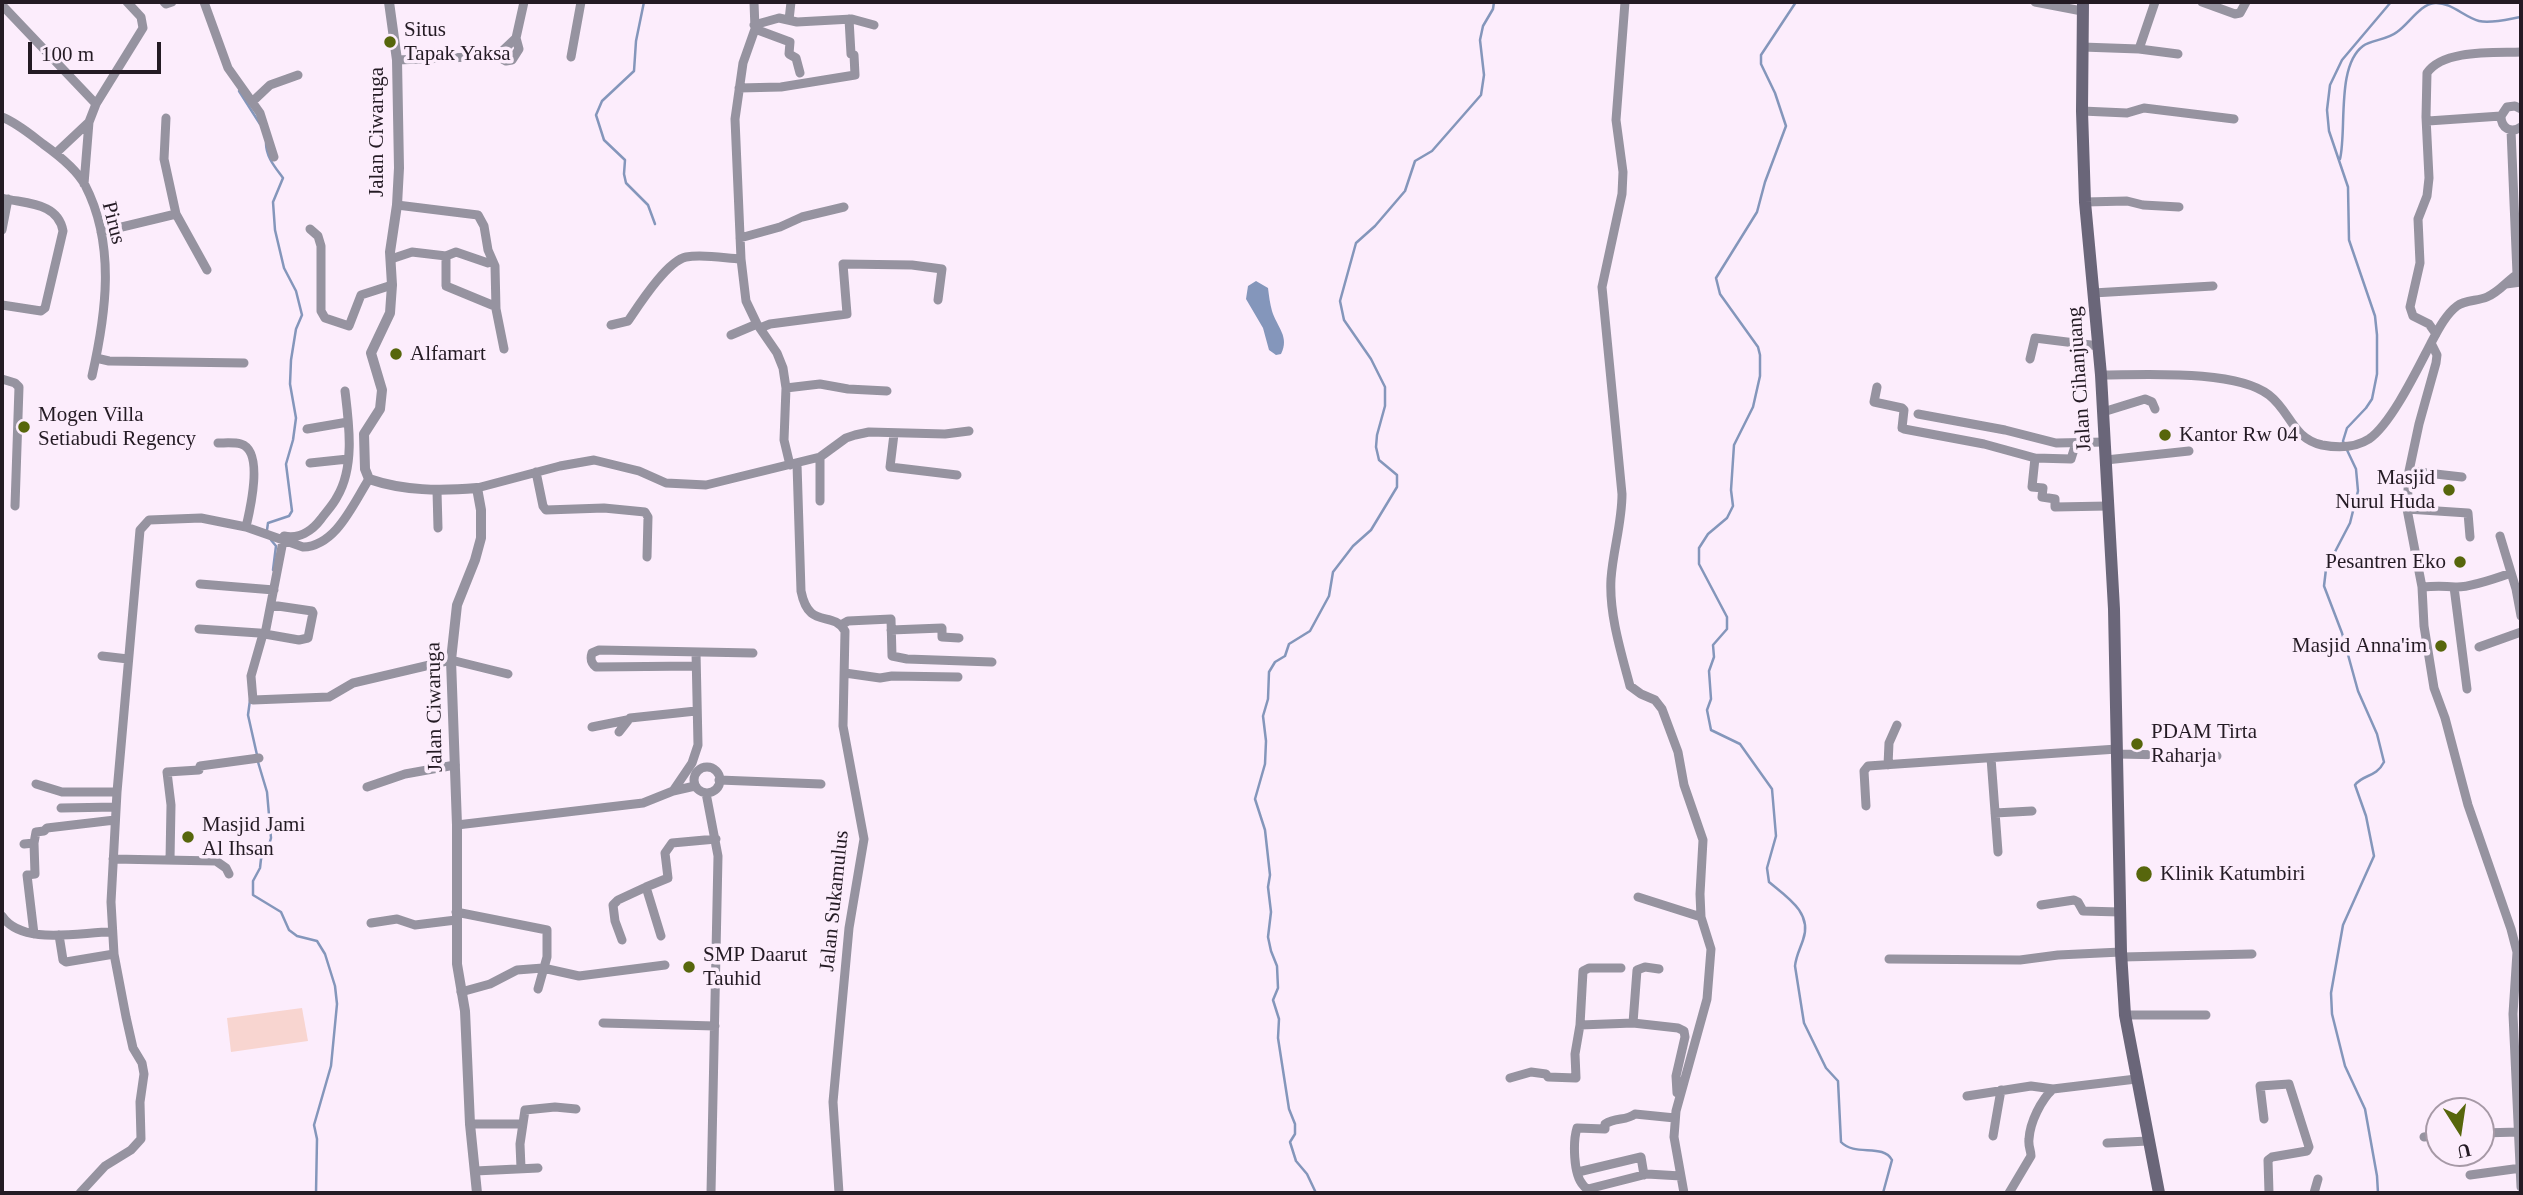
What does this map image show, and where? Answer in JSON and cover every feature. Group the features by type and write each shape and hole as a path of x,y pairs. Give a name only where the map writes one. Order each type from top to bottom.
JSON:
{"main road":[{"name":"Jalan Cihanjuang","path":"2082,6 2085,202 2099,346 2106,460 2125,1015 2159,1193"}],"street":[{"path":"84,184 89,121 96,104 143,28 141,17 127,2"},
{"path":"164,2 172,2"},
{"path":"204,2 228,68 265,125 274,157"},
{"name":"Jalan Ciwaruga","path":"369,479 365,469 364,434 380,409 382,390 371,353 390,313 390,259 399,168 397,61 389,2"},
{"path":"397,61 497,56 516,38 524,2"},
{"path":"571,57 581,2"},
{"path":"754,2 755,27 743,63 735,146 741,259 746,301 758,326 777,352 783,368 786,388 784,440 793,464 804,605 814,615 841,625 848,621 891,619 892,656 895,657 992,662"},
{"path":"789,20 791,2"},
{"path":"1625,2 1616,120 1623,177 1622,194 1608,249 1602,287 1622,494 1622,518 1611,589 1630,686 1655,700 1662,709 1678,752 1689,802 1703,840 1701,917 1711,950 1707,999 1678,1098 1675,1118 1674,1137 1684,1193"},
{"path":"2035,2 2082,6"},
{"path":"2139,49 2155,2"},
{"path":"2202,2 2235,14 2243,10 2246,2"},
{"path":"2,5 96,104"},
{"path":"755,27 779,18 797,22 849,19 874,25"},
{"path":"739,88 781,87 855,75 849,19"},
{"path":"755,27 790,42 789,54 796,58 800,73"},
{"path":"2082,47 2139,49 2178,54"},
{"path":"2521,52 2461,55 2439,61 2427,73 2430,178 2427,196 2418,219 2420,263 2410,307 2413,316 2429,324 2437,355 2409,471 2407,509 2422,587 2424,626 2434,688 2445,718 2468,805 2517,952 2513,1014 2521,1187"},
{"path":"252,102 270,85 298,75"},
{"path":"2521,109 2515,106 2507,107 2501,116 2504,127 2511,130 2521,127"},
{"path":"2082,111 2126,113 2144,108 2234,119"},
{"path":"2428,121 2501,116"},
{"name":"Pirus","path":"2,117 56,153 84,184 101,232 105,265 105,304 92,376"},
{"path":"166,118 164,159 176,214 207,270"},
{"path":"56,153 89,121"},
{"path":"2101,375 2177,375 2251,385 2269,395 2303,438 2326,446 2344,448 2366,441 2391,412 2456,306 2485,298 2520,276 2511,130"},
{"path":"2,230 5,198 57,213 64,231 44,308 41,311 2,305"},
{"path":"2085,202 2122,201 2143,205 2179,206"},
{"path":"397,205 478,215 484,226 488,250 495,266 496,309 504,349"},
{"path":"740,238 780,227 802,217 845,207"},
{"path":"101,232 176,214"},
{"path":"310,229 318,236 321,246 321,311 325,318 349,326 361,295 392,285"},
{"path":"390,259 412,252 446,256 456,252 488,263"},
{"path":"446,256 446,286 492,305"},
{"path":"611,325 628,321 648,291 679,259 741,259"},
{"path":"731,335 758,326 847,314 843,264 912,265 942,269 937,300"},
{"path":"2093,293 2213,286"},
{"path":"2030,359 2035,338 2099,346"},
{"path":"96,358 110,361 244,363"},
{"path":"2,379 19,387 15,506"},
{"path":"786,388 820,384 887,391"},
{"path":"1877,387 1874,402 1902,408 1904,429 1984,444 2035,458 2071,459 2076,443"},
{"path":"272,537 293,538 302,535 318,523 338,496 348,459 345,391"},
{"path":"2103,412 2146,399 2152,402 2155,409"},
{"path":"1917,414 2005,430 2056,443 2105,442"},
{"path":"307,429 348,422"},
{"path":"80,1193 105,1166 131,1150 141,1139 140,1102 144,1070 133,1048 111,932 117,792 127,700 138,536 143,524 149,520 190,518 246,527 303,547 322,542 342,521 369,479 390,486 437,491 477,488 594,460 639,471 666,483 706,485 820,457 846,438 869,432 894,434 969,431"},
{"path":"894,434 890,467 957,475"},
{"path":"218,443 242,444 252,457 255,470 246,527"},
{"path":"2106,460 2189,451"},
{"path":"820,457 820,501"},
{"path":"2035,458 2032,487 2043,488 2042,498 2055,499 2055,507 2108,506"},
{"path":"310,463 348,459"},
{"path":"2409,471 2462,477"},
{"path":"537,472 546,510 604,508 645,512 648,517 647,556"},
{"name":"Jalan Ciwaruga","path":"477,488 481,510 481,538 457,605 451,660 457,825 457,964 464,1012 477,1193"},
{"path":"437,491 438,528"},
{"path":"2407,509 2468,513 2470,537"},
{"path":"2500,536 2521,616"},
{"path":"283,541 271,605 251,676 253,700 329,697 354,683 451,660 508,674"},
{"path":"2422,587 2449,584 2454,587 2511,573"},
{"path":"200,584 274,590"},
{"path":"2454,587 2467,689"},
{"path":"199,629 264,634 299,640 309,635 312,611 271,605"},
{"name":"Jalan Sukamulus","path":"839,1193 833,1102 849,928 864,839 843,726 845,631 841,625"},
{"path":"891,630 942,628 942,637 959,638"},
{"path":"2479,647 2521,632"},
{"path":"696,666 596,667 591,660 592,653 599,650 753,653"},
{"path":"673,791 696,752 696,652"},
{"path":"102,656 128,659"},
{"path":"845,673 880,678 958,677"},
{"path":"592,727 696,711"},
{"path":"619,732 627,720"},
{"path":"1888,765 1889,743 1896,725"},
{"path":"1866,806 1865,767 2117,752 2217,756"},
{"path":"170,860 171,805 167,772 186,772 199,770 200,766 259,758"},
{"path":"1991,758 1998,852"},
{"path":"367,787 405,774 455,765"},
{"path":"695,786 694,778 701,768 714,769 719,780"},
{"path":"719,780 821,784"},
{"path":"706,793 714,790 719,780"},
{"path":"36,784 62,792 117,792"},
{"path":"457,825 643,803 695,786 706,793 716,839 718,921 711,1193"},
{"path":"61,808 116,807"},
{"path":"1995,813 2032,811"},
{"path":"34,934 27,875 35,874 29,843 36,832 47,828 115,820"},
{"path":"622,940 613,905 618,900 668,878 665,853 672,843 716,839"},
{"path":"113,859 216,862 226,868 229,874"},
{"path":"646,887 661,936"},
{"path":"1638,897 1701,917"},
{"path":"2041,905 2074,900 2083,911 2120,912"},
{"path":"2,916 8,925 34,934 111,932"},
{"path":"371,923 397,919 415,925 456,916 547,930 547,957 538,989"},
{"path":"59,935 63,960 66,962 114,954"},
{"path":"1889,958 2020,960 2122,954 2252,954"},
{"path":"461,992 490,984 517,970 543,968 579,976 664,965"},
{"path":"1633,1023 1637,970 1645,967 1659,969"},
{"path":"1510,1078 1531,1072 1546,1074 1548,1077 1576,1077 1575,1054 1584,969 1621,968"},
{"path":"2125,1015 2206,1015"},
{"path":"603,1023 715,1026"},
{"path":"1580,1025 1633,1023 1684,1031 1676,1076 1678,1098"},
{"path":"1967,1096 2031,1086 2053,1089 2136,1079"},
{"path":"2264,1119 2260,1086 2289,1084 2309,1147 2307,1151 2270,1158 2267,1163 2269,1193"},
{"path":"2009,1193 2031,1156 2030,1130 2053,1089"},
{"path":"1993,1136 2001,1090"},
{"path":"521,1168 524,1110 576,1108"},
{"path":"1675,1118 1635,1114 1631,1117 1611,1119 1605,1124 1605,1129 1577,1128 1574,1138 1578,1172 1582,1185 1590,1191 1644,1175 1681,1176"},
{"path":"470,1124 522,1124"},
{"path":"2495,1133 2519,1132"},
{"path":"2107,1143 2148,1141"},
{"path":"1578,1172 1641,1157 1644,1175"},
{"path":"475,1171 538,1168"},
{"path":"2470,1175 2521,1168"},
{"path":"2314,1193 2318,1179"}],"shaded area":[{"path":"302,1008 308,1041 231,1052 227,1018"}],"water":[{"path":"1256,281 1268,288 1272,311 1284,342 1281,354 1276,355 1269,350 1263,328 1246,299 1248,286"}],"waterway":[{"path":"644,2 636,41 634,71 602,101 596,115 604,140 625,160 626,183 648,205 655,224"},
{"path":"1316,1193 1307,1174 1296,1161 1290,1142 1295,1134 1295,1124 1289,1109 1278,1038 1279,1019 1273,1000 1278,988 1277,966 1268,937 1271,912 1268,887 1270,875 1265,830 1255,799 1265,764 1263,716 1268,699 1269,672 1275,662 1285,656 1289,644 1310,631 1329,596 1333,572 1353,546 1371,530 1397,487 1397,475 1379,460 1376,447 1385,406 1385,387 1371,359 1344,320 1340,301 1356,243 1375,226 1405,191 1415,161 1432,151 1481,95 1484,75 1480,40 1494,2"},
{"path":"1796,2 1761,55 1761,64 1775,93 1786,126 1757,212 1716,278 1720,294 1758,347 1760,376 1753,407 1734,445 1731,490 1733,506 1727,518 1708,534 1699,548 1699,564 1727,617 1727,629 1713,645 1714,657 1709,671 1711,699 1707,710 1711,730 1740,744 1772,789 1776,836 1767,868 1769,882 1797,906 1804,922 1803,940 1795,966 1804,1023 1826,1068 1838,1081 1841,1142 1854,1149 1882,1152 1892,1160 1883,1193"},
{"path":"2344,444 2347,428 2372,399 2377,374 2377,335 2375,316 2349,240 2348,187 2329,131 2327,110 2330,85 2342,60 2391,2"},
{"path":"2340,159 2349,68 2363,46 2393,35 2424,7 2435,3 2447,5 2484,22 2521,17"},
{"path":"239,91 260,124"},
{"path":"266,143 269,157 283,178 273,202 275,230 284,268 296,291 302,315 296,329 291,360 290,384 296,418 286,464 292,511 289,516 268,523 267,530"},
{"path":"2347,450 2356,469 2358,491 2350,523 2326,569 2324,586 2342,633 2358,691 2377,734 2384,762 2377,771 2355,785 2366,816 2374,856 2343,925 2331,993 2332,1014 2345,1066 2365,1109 2378,1193"},
{"path":"271,540 276,546 273,570"},
{"path":"250,700 248,715 257,755"},
{"path":"258,762 267,792 271,838 253,881 253,895 281,912 289,930 297,936 317,941 325,954 335,986 337,1004 331,1066 314,1125 317,1139 316,1193"}],"place":[{"name":"Situs Tapak Yaksa","path":"390,42"},
{"name":"Alfamart","path":"396,354"},
{"name":"Mogen Villa Setiabudi Regency","path":"24,427"},
{"name":"Kantor Rw 04","path":"2165,435"},
{"name":"Masjid Nurul Huda","path":"2449,490"},
{"name":"Pesantren Eko","path":"2460,562"},
{"name":"Masjid Anna'im","path":"2441,646"},
{"name":"PDAM Tirta Raharja","path":"2137,744"},
{"name":"Masjid Jami Al Ihsan","path":"188,837"},
{"name":"Klinik Katumbiri","path":"2144,874"},
{"name":"SMP Daarut Tauhid","path":"689,967"}]}
